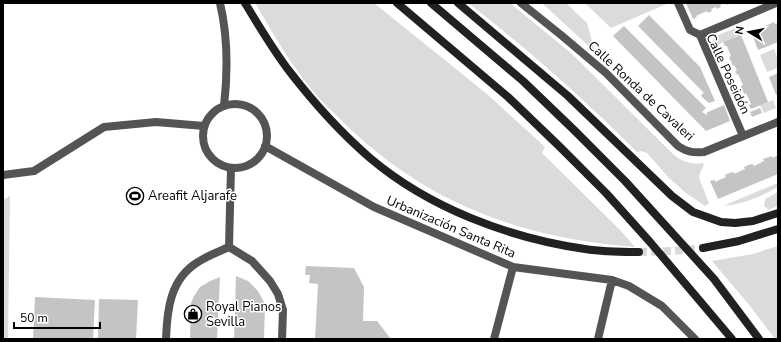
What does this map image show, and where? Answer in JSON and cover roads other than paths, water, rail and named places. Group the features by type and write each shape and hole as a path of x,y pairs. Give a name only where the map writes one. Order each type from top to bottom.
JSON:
{"main road":[{"path":"245,3 288,70 315,104 371,159 403,182 458,212 485,224 515,234 586,250 639,252"},
{"path":"397,3 508,96 559,146 650,242 732,339"},
{"path":"431,3 523,81 625,182 714,279 759,339"},
{"path":"458,3 568,96 672,196 693,212 721,222 735,223 753,221 778,213"},
{"path":"703,248 739,241 778,229"}],"street":[{"path":"220,3 226,36 228,62 224,106"},
{"name":"Calle Ronda de Cavaleri","path":"521,3 606,73 684,151 691,153 704,152 778,122"},
{"name":"Calle Poseidón","path":"678,3 690,30 700,35 743,136"},
{"path":"700,35 776,3"},
{"path":"234,104 253,110 260,117 265,126 265,146 260,156 252,163 242,168 222,166 208,153 204,144 204,126 209,117 216,110 224,106 234,104"},
{"path":"3,175 34,171 104,127 156,122 204,126"},
{"name":"Urbanización Santa Rita","path":"265,146 374,207 513,267 612,280 629,286 662,306 695,339"},
{"path":"229,247 231,168"},
{"path":"166,339 168,309 172,293 180,277 197,262 229,247"},
{"path":"229,247 252,261 270,281 278,294 282,310 282,339"},
{"path":"494,339 513,267"},
{"path":"598,339 612,280"}],"tunnel":[{"path":"639,252 703,248"}],"place":[{"name":"Areafit Aljarafe","path":"135,196"},
{"name":"Royal Pianos Sevilla","path":"193,314"}]}
